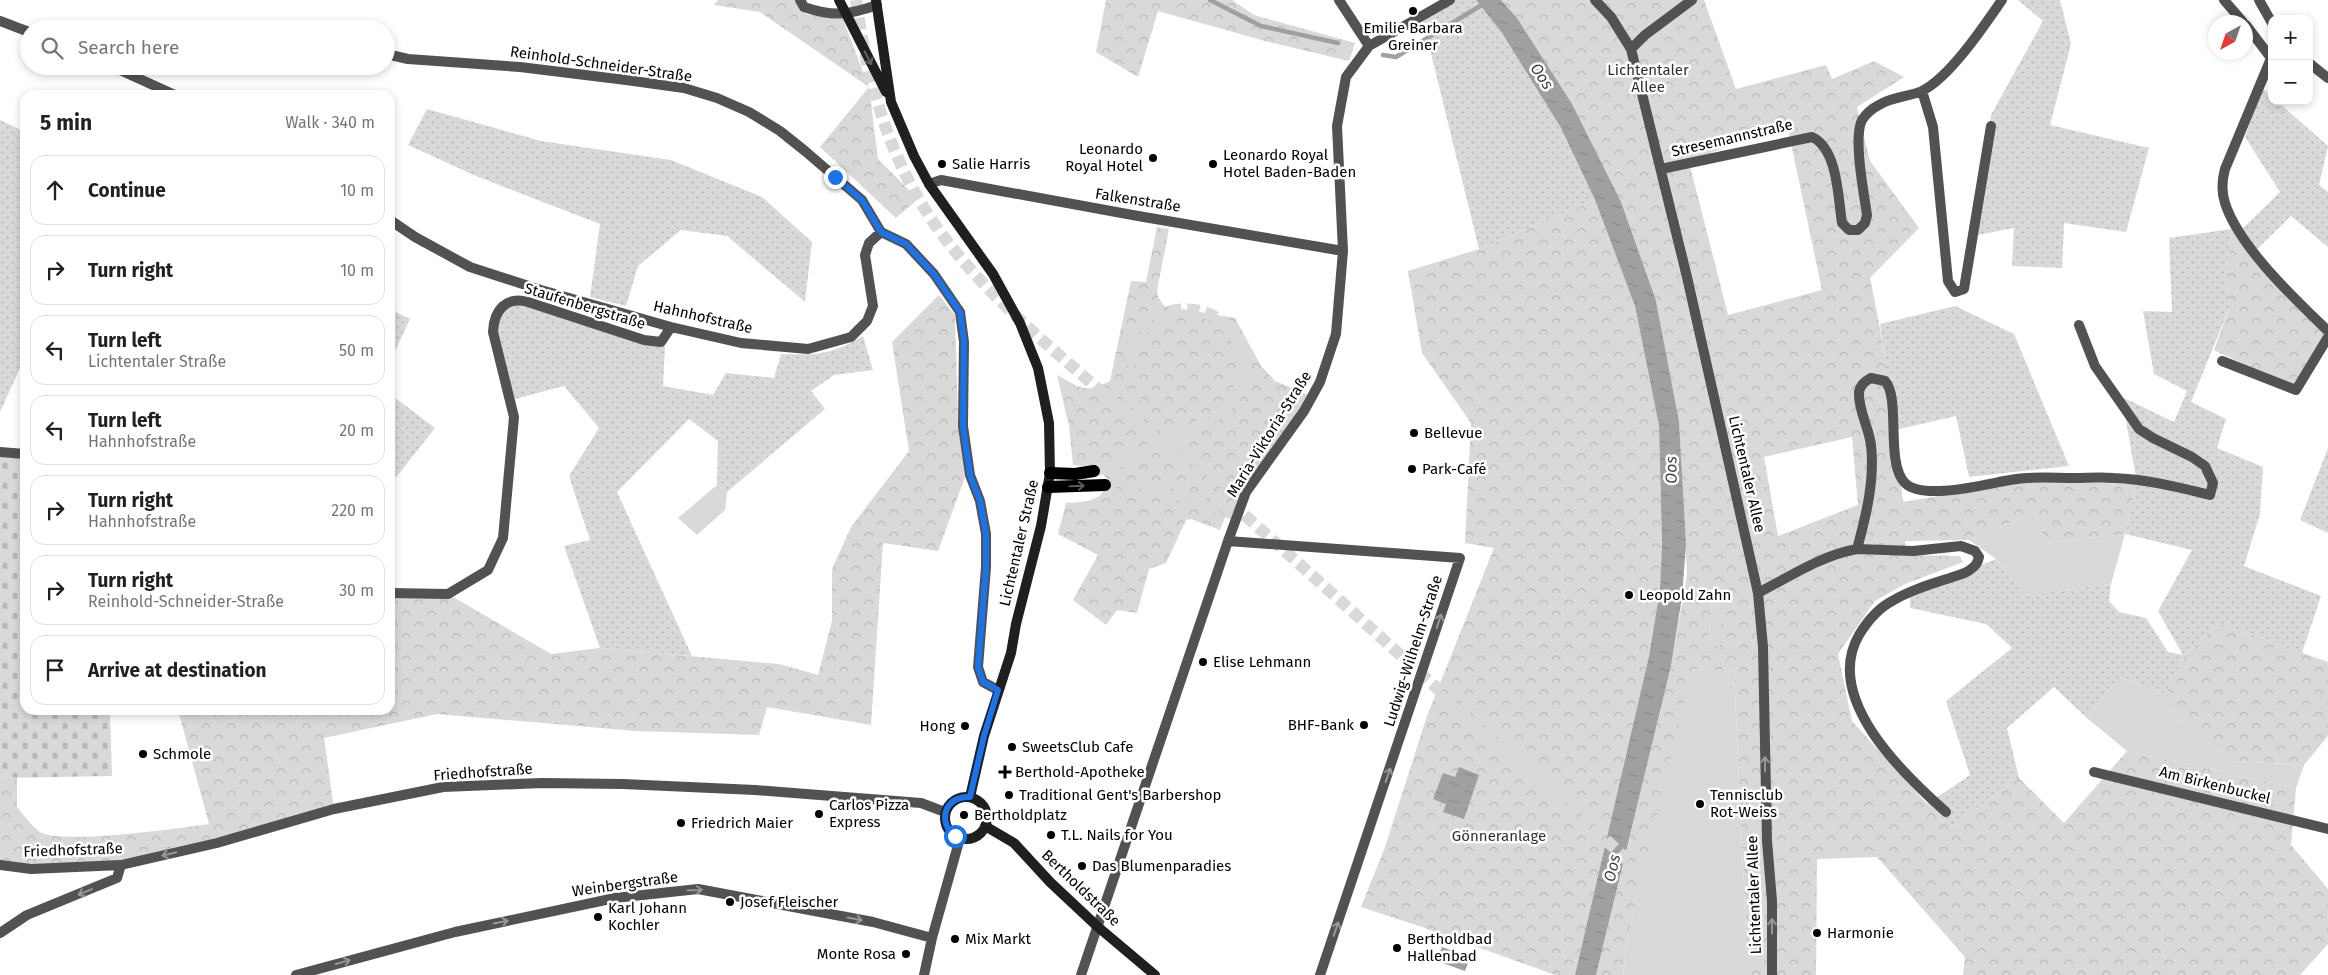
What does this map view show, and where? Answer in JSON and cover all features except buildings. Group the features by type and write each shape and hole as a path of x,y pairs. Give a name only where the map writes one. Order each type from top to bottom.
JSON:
{"main road":[{"path":"839,0 891,102"},
{"name":"Lichtentaler Straße","path":"876,3 891,102 914,156 929,184 994,274 1020,323 1038,368 1045,394 1049,423 1050,473 1041,526 1011,653 984,736 970,797"},
{"path":"1050,473 1075,474 1094,471"},
{"path":"1048,487 1105,484"},
{"path":"970,797 983,805 986,812 985,826 978,836 960,838 947,828 945,812 948,806 958,798 970,797"},
{"name":"Bertholdstraße","path":"985,826 1014,843 1050,882 1098,927 1155,975"}],"street":[{"path":"800,0 804,7 846,15 876,3"},
{"path":"1338,0 1370,46"},
{"name":"Maria-Viktoria-Straße","path":"1081,975 1246,492 1304,411 1320,382 1336,334 1343,250 1337,126 1346,77 1370,46 1450,0"},
{"name":"Lichtentaler Allee","path":"1595,0 1610,17 1631,49 1661,169 1758,593 1762,647 1767,841 1772,901 1772,975"},
{"path":"1631,49 1645,35 1692,0"},
{"name":"Stresemannstraße","path":"1661,169 1812,137 1819,140 1829,153 1842,224 1849,230 1854,231 1862,228 1867,215 1859,142 1862,120 1869,112 1887,100 1922,91 1958,58 2002,0"},
{"path":"2224,0 2236,15"},
{"path":"2259,0 2268,15"},
{"path":"0,20 20,28"},
{"path":"2253,35 2268,53"},
{"name":"Reinhold-Schneider-Straße","path":"395,56 408,59 520,66 684,88 717,98 749,112 805,151 862,200 881,232"},
{"path":"2270,60 2225,169 2222,182 2225,203 2232,218 2253,251 2328,331"},
{"path":"2313,66 2328,78"},
{"path":"131,75 164,90"},
{"path":"1922,91 1933,127 1948,281 1955,292 1964,289 1991,126"},
{"name":"Falkenstraße","path":"929,184 941,180 1138,216 1343,250"},
{"name":"Hahnhofstraße","path":"395,223 470,267 541,290 671,327 741,343 808,349 851,337 867,321 873,306 865,255 869,242 881,232"},
{"path":"881,232 906,244 934,274 960,312 964,342 963,426 970,475 980,501 986,534 986,567 978,667 983,682 998,690"},
{"name":"Staufenbergstraße","path":"395,593 448,594 488,570 503,538 514,418 493,318 506,303 518,299 644,340 661,342 671,327"},
{"path":"1856,549 1865,516 1872,469 1871,445 1859,392 1863,383 1871,378 1885,381 1891,389 1892,429 1900,474 1905,483 1914,489 1952,490 2027,477 2114,478 2167,484 2210,494 2213,483 2205,466 2139,429 2096,366 2079,325"},
{"path":"2222,361 2296,390 2328,338"},
{"path":"0,452 20,454"},
{"name":"Ludwig-Wilhelm-Straße","path":"1228,541 1460,558 1320,975"},
{"path":"1758,593 1826,558 1856,549 1913,551 1960,546 1975,551 1979,557 1970,571 1910,592 1881,607 1872,616 1855,642 1849,669 1851,688 1856,702 1874,735 1920,790 1946,812"},
{"name":"Am Birkenbuckel","path":"2094,772 2328,829"},
{"name":"Friedhofstraße","path":"0,865 31,869 121,865 217,843 334,809 443,787 542,783 623,784 755,790 921,803 945,812"},
{"path":"924,975 932,938 960,838"},
{"path":"0,933 28,915 116,878 121,865"},
{"name":"Weinbergstraße","path":"296,975 455,932 615,898 698,889 873,922 932,938"}],"green space":[{"path":"718,0 796,0 806,14 843,19 869,87 760,12 714,5"},
{"path":"1106,0 1232,0 1254,15 1355,43 1349,61 1265,41 1158,11 1138,77 1096,52"},
{"path":"1450,0 1476,0 1502,33 1561,128 1595,200 1479,249 1422,17"},
{"path":"1501,0 1704,0 1736,89 1826,65 1832,79 1874,61 1904,77 1857,107 1870,161 1919,228 1870,278 1890,389 1903,502 2027,481 2137,484 2125,534 2045,543 2036,512 1969,540 1905,541 1905,555 1960,556 1963,562 1905,584 1875,601 1838,654 1852,721 1949,828 2019,778 2064,823 2127,751 2296,788 2291,845 2328,889 2328,944 2300,975 1963,975 1965,957 1877,857 1817,859 1816,975 1748,975 1734,671 1692,669 1628,936 1623,975 1596,975 1671,666 1687,575 1679,421 1656,301 1517,18","holes":["1788,129 1822,290 1728,315 1689,162 1753,135","1852,437 1858,505 1778,536 1764,457","1713,591 1725,592 1719,646 1708,644"]},
{"path":"2018,0 2060,0 2071,44 2050,125 2149,148 2126,232 2064,223 2062,268 2012,266 2014,228 1978,235 1991,115 2043,21"},
{"path":"869,87 878,159 918,199 896,218 820,147"},
{"path":"2262,88 2268,93 2268,105 2282,105 2328,146 2319,185 2328,192 2328,247 2291,216 2256,250 2242,229 2280,192 2245,137"},
{"path":"427,109 541,141 671,160 762,197 812,242 805,302 727,236 681,230 638,266 626,306 590,297 600,224 476,176 408,145"},
{"path":"0,120 20,130 20,368 0,412"},
{"name":"Gönneranlage","path":"1595,200 1635,306 1659,426 1662,544 1660,589 1649,656 1575,975 1555,975 1361,907 1385,847 1427,716 1494,548 1465,543 1471,423 1422,353 1408,271 1479,249"},
{"path":"1157,227 1169,229 1157,290 1158,297 1164,306 1235,318 1261,366 1275,381 1307,394 1285,439 1246,492 1228,510 1220,530 1191,519 1186,520 1166,563 1149,569 1137,613 1117,610 1106,625 1073,600 1098,555 1058,534 1066,503 1092,500 1098,497 1106,488 1108,481 1097,470 1073,465 1069,426 1057,375 1083,388 1095,387 1110,381 1131,281 1146,282"},
{"path":"2231,229 2327,335 2295,388 2214,350 2230,306 2226,278"},
{"path":"2231,229 2226,278 2230,306 2191,402 2226,419 2217,448 2263,467 2260,514 2244,566 2321,596 2302,653 2219,623 2184,656 2166,694 2119,677 2087,718 2054,687 2007,728 2019,778 1949,828 1927,804 1970,775 1946,701 2012,648 1986,624 1910,608 1910,592 1996,559 2024,595 2111,584 2109,601 2119,612 2146,618 2168,652 2183,655 2158,611 2192,550 2125,534 2137,484 2122,397 2174,422 2187,391 2154,374 2143,311 2172,312 2169,238"},
{"path":"939,295 955,315 958,419 965,477 938,551 883,543 871,725 767,707 759,735 636,731 437,714 324,738 334,809 124,867 0,865 0,778 17,778 17,807 37,830 52,836 96,836 209,824 179,715 395,715 395,589 448,594 551,654 600,648 779,664 818,675 832,621 832,569 851,527 909,451 892,342"},
{"path":"517,299 665,347 663,386 713,395 726,373 774,378 781,354 815,354 842,347 863,336 873,370 834,375 811,391 825,409 727,492 717,485 718,441 689,419 617,492 692,656 600,648 564,546 590,540 569,476 599,428 564,386 515,399 493,332 493,318"},
{"path":"1955,306 2014,334 2069,466 1969,477 1956,416 1895,430 1880,324"},
{"path":"395,312 410,319 395,351"},
{"path":"395,398 435,428 395,479"},
{"path":"2328,448 2328,533 2300,520"},
{"path":"0,452 20,454 20,715 110,715 112,776 0,778"},
{"path":"717,485 727,492 725,510 697,535 678,518"},
{"path":"2036,512 2046,543 2125,534 2111,584 2024,595 1996,559 1969,540"},
{"path":"1713,590 1725,592 1720,646 1708,645"},
{"path":"2219,623 2328,662 2328,736 2304,765 2231,761 2161,704 2184,656"},
{"name":"Tennisclub Rot-Weiss","path":"1691,669 1734,671 1748,975 1623,975 1628,936"},
{"path":"2119,677 2166,694 2161,704 2231,761 2304,765 2296,788 2127,751 2087,718"}],"water":[{"name":"Oos","path":"1476,0 1501,0 1517,18 1572,104 1621,202 1656,301 1679,421 1686,545 1682,597 1671,666 1596,975 1575,975 1649,656 1660,589 1662,544 1659,426 1635,306 1595,200 1561,128 1502,33"},
{"path":"1459,767 1479,775 1464,819 1443,812 1446,804 1433,799 1443,773 1455,777"},
{"path":"1442,947 1470,957 1465,971 1437,961"}],"waterway":[{"path":"1210,0 1261,26 1338,43"},
{"path":"1383,55 1396,57 1485,3"}],"tunnel":[{"path":"856,0 874,89 893,146 905,174 936,226 968,267 1004,305 1043,341 1236,507 1581,817 1646,878 1739,975"},
{"path":"1094,471 1146,451 1185,433 1217,414 1233,400 1239,390 1244,362 1234,334 1224,323 1211,315 1197,310 1182,310 1167,312 1143,328 1135,342 1130,364 1130,375 1135,398 1149,429"},
{"path":"1105,485 1158,489 1191,497 1239,517"}],"place":[{"name":"Emilie Barbara Greiner","path":"1413,11"},
{"name":"Leonardo Royal Hotel","path":"1153,158"},
{"name":"Salie Harris","path":"942,164"},
{"name":"Leonardo Royal Hotel Baden-Baden","path":"1213,164"},
{"name":"Bellevue","path":"1414,433"},
{"name":"Park-Café","path":"1412,469"},
{"name":"Leopold Zahn","path":"1629,595"},
{"name":"Elise Lehmann","path":"1203,662"},
{"name":"BHF-Bank","path":"1364,725"},
{"name":"Hong","path":"965,726"},
{"name":"SweetsClub Cafe","path":"1012,747"},
{"name":"Schmole","path":"143,754"},
{"name":"Berthold-Apotheke","path":"1005,772"},
{"name":"Traditional Gent's Barbershop","path":"1009,795"},
{"name":"Tennisclub Rot-Weiss","path":"1700,804"},
{"name":"Carlos Pizza Express","path":"819,814"},
{"name":"Bertholdplatz","path":"964,815"},
{"name":"Friedrich Maier","path":"681,823"},
{"name":"T.L. Nails for You","path":"1051,835"},
{"name":"Das Blumenparadies","path":"1082,866"},
{"name":"Josef Fleischer","path":"730,902"},
{"name":"Karl Johann Kochler","path":"598,917"},
{"name":"Harmonie","path":"1817,933"},
{"name":"Mix Markt","path":"955,939"},
{"name":"Bertholdbad Hallenbad","path":"1397,948"},
{"name":"Monte Rosa","path":"906,954"}],"route":[{"path":"835,177 862,200 881,232 906,244 934,274 960,312 964,342 963,426 970,475 980,501 986,534 985,593 978,667 979,675 983,682 998,690 984,736 970,797 964,796 952,801 945,812 944,817 947,828 955,836"}]}
